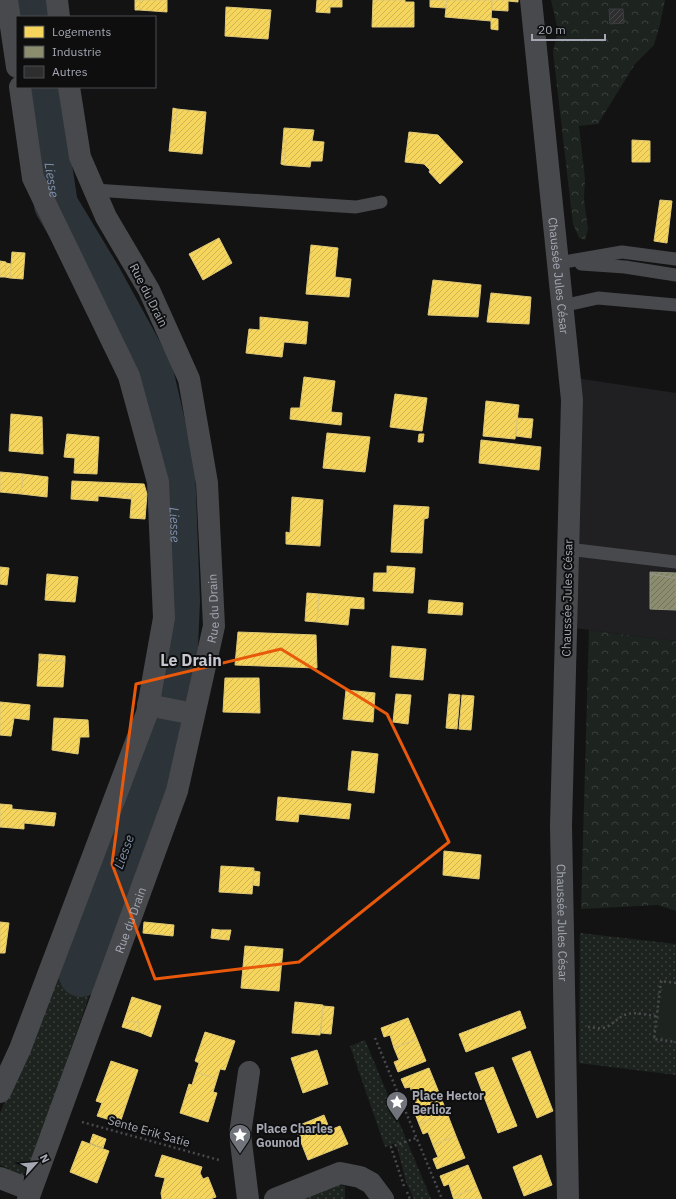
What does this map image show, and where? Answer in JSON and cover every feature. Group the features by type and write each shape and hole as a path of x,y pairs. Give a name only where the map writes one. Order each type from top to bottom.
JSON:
{"street":[{"path":"7,0 16,60"},
{"path":"57,0 59,16"},
{"name":"Chaussée Jules César","path":"531,0 572,400 561,826 568,1199"},
{"path":"0,1092 22,1041 144,721 164,618 158,482 129,376 33,178 20,88"},
{"name":"Rue du Drain","path":"30,1195 177,791 214,626 207,483 189,379 149,290 106,217 80,157 70,88"},
{"path":"148,705 194,714"},
{"path":"248,1199 240,1134 249,1072"},
{"path":"275,1199 340,1173 360,1177 371,1183 383,1199"},
{"path":"0,1178 30,1195"}],"lane":[{"path":"94,190 356,207 381,202"},
{"path":"558,263 622,252 676,259"},
{"path":"558,263 625,267 676,275"},
{"path":"562,306 598,298 676,305"},
{"path":"568,549 676,562"}],"path":[{"path":"676,982 661,981 658,1017 654,1039 676,1042"},
{"path":"565,1027 579,1026 602,1028 612,1024 619,1017 628,1014 658,1017"},
{"path":"375,1038 442,1199"},
{"name":"Sente Erik Satie","path":"80,1121 220,1160"},
{"path":"405,1189 391,1147 416,1138"}],"highlighted area":[{"path":"281,649 387,714 449,842 299,962 155,979 112,864 136,684"}],"shaded area":[{"path":"569,377 676,393 676,641 566,627"}],"green space":[{"path":"551,0 665,0 654,45 635,64 598,124 579,126 585,179 584,199 588,229 585,240 579,238 573,224 553,52 558,30"},
{"path":"589,630 676,641 676,911 658,905 581,909"},
{"path":"580,933 676,944 676,1075 579,1063"},
{"path":"65,962 96,976 28,1173 21,1176 0,1165 0,1113"},
{"path":"663,984 676,985 676,1039 657,1037"},
{"path":"365,1040 431,1199 414,1199 406,1182 396,1143 385,1147 350,1046"},
{"path":"339,1185 345,1186 345,1199 302,1199"}],"building: Logements":[{"path":"135,0 140,0 139,10 135,10"},
{"path":"140,0 167,0 167,12 139,10"},
{"path":"317,0 342,0 342,7 330,7 330,13 316,12"},
{"path":"373,0 405,0 405,2 414,2 414,27 372,27"},
{"path":"430,0 447,0 446,8 430,7"},
{"path":"447,0 492,0 491,21 445,17"},
{"path":"492,0 518,0 518,2 508,1 508,11 492,10"},
{"path":"226,7 271,10 268,39 225,36"},
{"path":"491,18 498,19 498,30 491,29"},
{"path":"173,108 177,109 175,134 171,133"},
{"path":"177,109 206,112 202,154 169,151 171,133 175,134"},
{"path":"284,128 314,130 312,141 324,142 322,161 311,161 310,167 284,165 286,141 283,141"},
{"path":"409,132 438,135 463,162 440,184 424,164 405,162"},
{"path":"632,140 650,141 650,162 632,162"},
{"path":"283,141 286,141 284,165 281,164"},
{"path":"660,200 672,201 667,243 654,241"},
{"path":"219,238 232,263 203,280 189,254"},
{"path":"311,245 338,248 335,277 351,279 349,297 306,294"},
{"path":"12,252 25,253 23,279 10,278"},
{"path":"0,261 6,262 5,277 0,277"},
{"path":"6,263 11,264 10,278 5,277"},
{"path":"433,280 481,285 478,317 428,315"},
{"path":"491,293 531,297 529,324 487,322"},
{"path":"260,317 308,322 306,344 284,342 282,357 246,353 249,329 260,330"},
{"path":"304,377 335,381 331,412 342,413 341,425 290,419 291,408 300,408"},
{"path":"395,394 427,398 422,431 390,427"},
{"path":"486,401 519,405 515,439 483,436"},
{"path":"11,414 42,417 43,454 9,451"},
{"path":"517,418 533,419 531,438 516,436"},
{"path":"327,433 370,437 365,472 323,468"},
{"path":"67,434 99,437 97,474 74,473 75,458 64,457"},
{"path":"419,434 424,434 423,442 418,442"},
{"path":"481,440 541,447 539,470 479,463"},
{"path":"0,472 23,474 21,494 0,492"},
{"path":"23,474 48,477 47,497 21,494"},
{"path":"72,481 144,484 147,494 145,519 130,518 132,494 122,493 121,498 98,496 98,501 71,499"},
{"path":"122,493 132,494 131,499 121,498"},
{"path":"292,497 323,500 320,546 286,544 286,532 290,533"},
{"path":"394,505 429,507 428,518 424,519 422,553 391,552"},
{"path":"387,566 415,568 413,593 373,591 374,573 387,573"},
{"path":"0,567 9,568 7,585 0,584"},
{"path":"47,574 78,577 75,602 45,600"},
{"path":"307,593 319,594 317,622 305,621"},
{"path":"319,594 364,598 364,609 350,608 348,625 317,622"},
{"path":"429,600 463,603 462,615 428,613"},
{"path":"238,632 316,635 317,668 235,665"},
{"path":"392,646 426,649 423,680 390,677"},
{"path":"39,654 65,656 65,661 39,660"},
{"path":"39,660 65,661 63,687 37,686"},
{"path":"225,678 259,678 260,713 223,712"},
{"path":"346,690 375,693 373,722 343,719"},
{"path":"396,694 411,695 408,724 393,722"},
{"path":"449,694 460,695 457,729 446,728"},
{"path":"462,695 474,696 471,730 459,729"},
{"path":"0,702 30,705 29,720 14,718 11,736 0,735"},
{"path":"54,718 88,720 89,737 80,737 78,754 52,750"},
{"path":"352,751 378,754 374,793 348,790"},
{"path":"278,797 351,804 349,819 299,814 298,822 276,820"},
{"path":"0,804 12,805 12,809 56,813 54,826 24,823 24,829 0,827"},
{"path":"444,851 481,855 479,879 443,875"},
{"path":"221,866 254,868 252,894 219,892"},
{"path":"254,871 260,872 259,886 253,885"},
{"path":"0,922 9,923 5,953 0,953"},
{"path":"144,922 174,925 173,936 143,933"},
{"path":"212,929 220,930 219,939 211,938"},
{"path":"220,930 231,930 229,940 219,939"},
{"path":"245,946 283,949 279,991 241,988"},
{"path":"132,997 161,1006 151,1037 139,1032 139,1022 124,1021"},
{"path":"295,1002 323,1005 320,1035 292,1033"},
{"path":"323,1006 334,1007 331,1034 321,1033"},
{"path":"519,1011 526,1028 466,1052 459,1034"},
{"path":"408,1018 417,1039 394,1048 390,1035 384,1037 381,1028"},
{"path":"124,1021 139,1022 139,1032 122,1027"},
{"path":"205,1032 235,1041 225,1070 220,1069 217,1079 196,1072 199,1063 195,1061"},
{"path":"417,1039 426,1061 398,1072 394,1062 399,1060 394,1048"},
{"path":"317,1050 328,1084 303,1093 291,1058"},
{"path":"530,1051 553,1111 537,1118 512,1058"},
{"path":"111,1061 138,1070 120,1123 97,1116 102,1103 96,1101"},
{"path":"493,1067 517,1126 498,1133 475,1073"},
{"path":"429,1068 438,1090 415,1100 410,1087 405,1088 401,1079"},
{"path":"196,1072 217,1079 213,1092 217,1093 208,1122 180,1113 189,1084 192,1085"},
{"path":"438,1090 447,1113 419,1124 414,1111 418,1109 415,1100"},
{"path":"447,1113 456,1136 433,1145 428,1132 423,1134 419,1124"},
{"path":"324,1115 330,1130 340,1126 348,1144 308,1160 295,1127"},
{"path":"93,1134 106,1139 103,1148 90,1143"},
{"path":"456,1136 465,1158 437,1169 433,1159 438,1157 433,1145"},
{"path":"82,1141 109,1151 97,1183 70,1172"},
{"path":"162,1155 202,1167 200,1173 203,1179 208,1177 216,1197 210,1199 162,1199 161,1193 165,1178 155,1176"},
{"path":"541,1155 552,1185 524,1196 513,1167"},
{"path":"468,1165 477,1187 453,1197 449,1184 444,1186 440,1176"},
{"path":"477,1187 482,1199 454,1199 453,1197"}],"building: Industrie":[{"path":"650,572 676,573 676,578 650,574"},
{"path":"650,574 676,578 676,610 650,609"}],"building: Autres":[{"path":"609,9 623,9 624,23 610,24"}],"waterway":[{"name":"Liesse","path":"26,0 28,16"},
{"name":"Liesse","path":"38,88 56,205 100,278 151,371 173,466 178,601 173,716 81,975"}],"place":[{"name":"Place Hector Berlioz","path":"397,1122"},
{"name":"Place Charles Gounod","path":"240,1154"}],"district":[{"name":"Le Drain","path":"191,660"}]}
